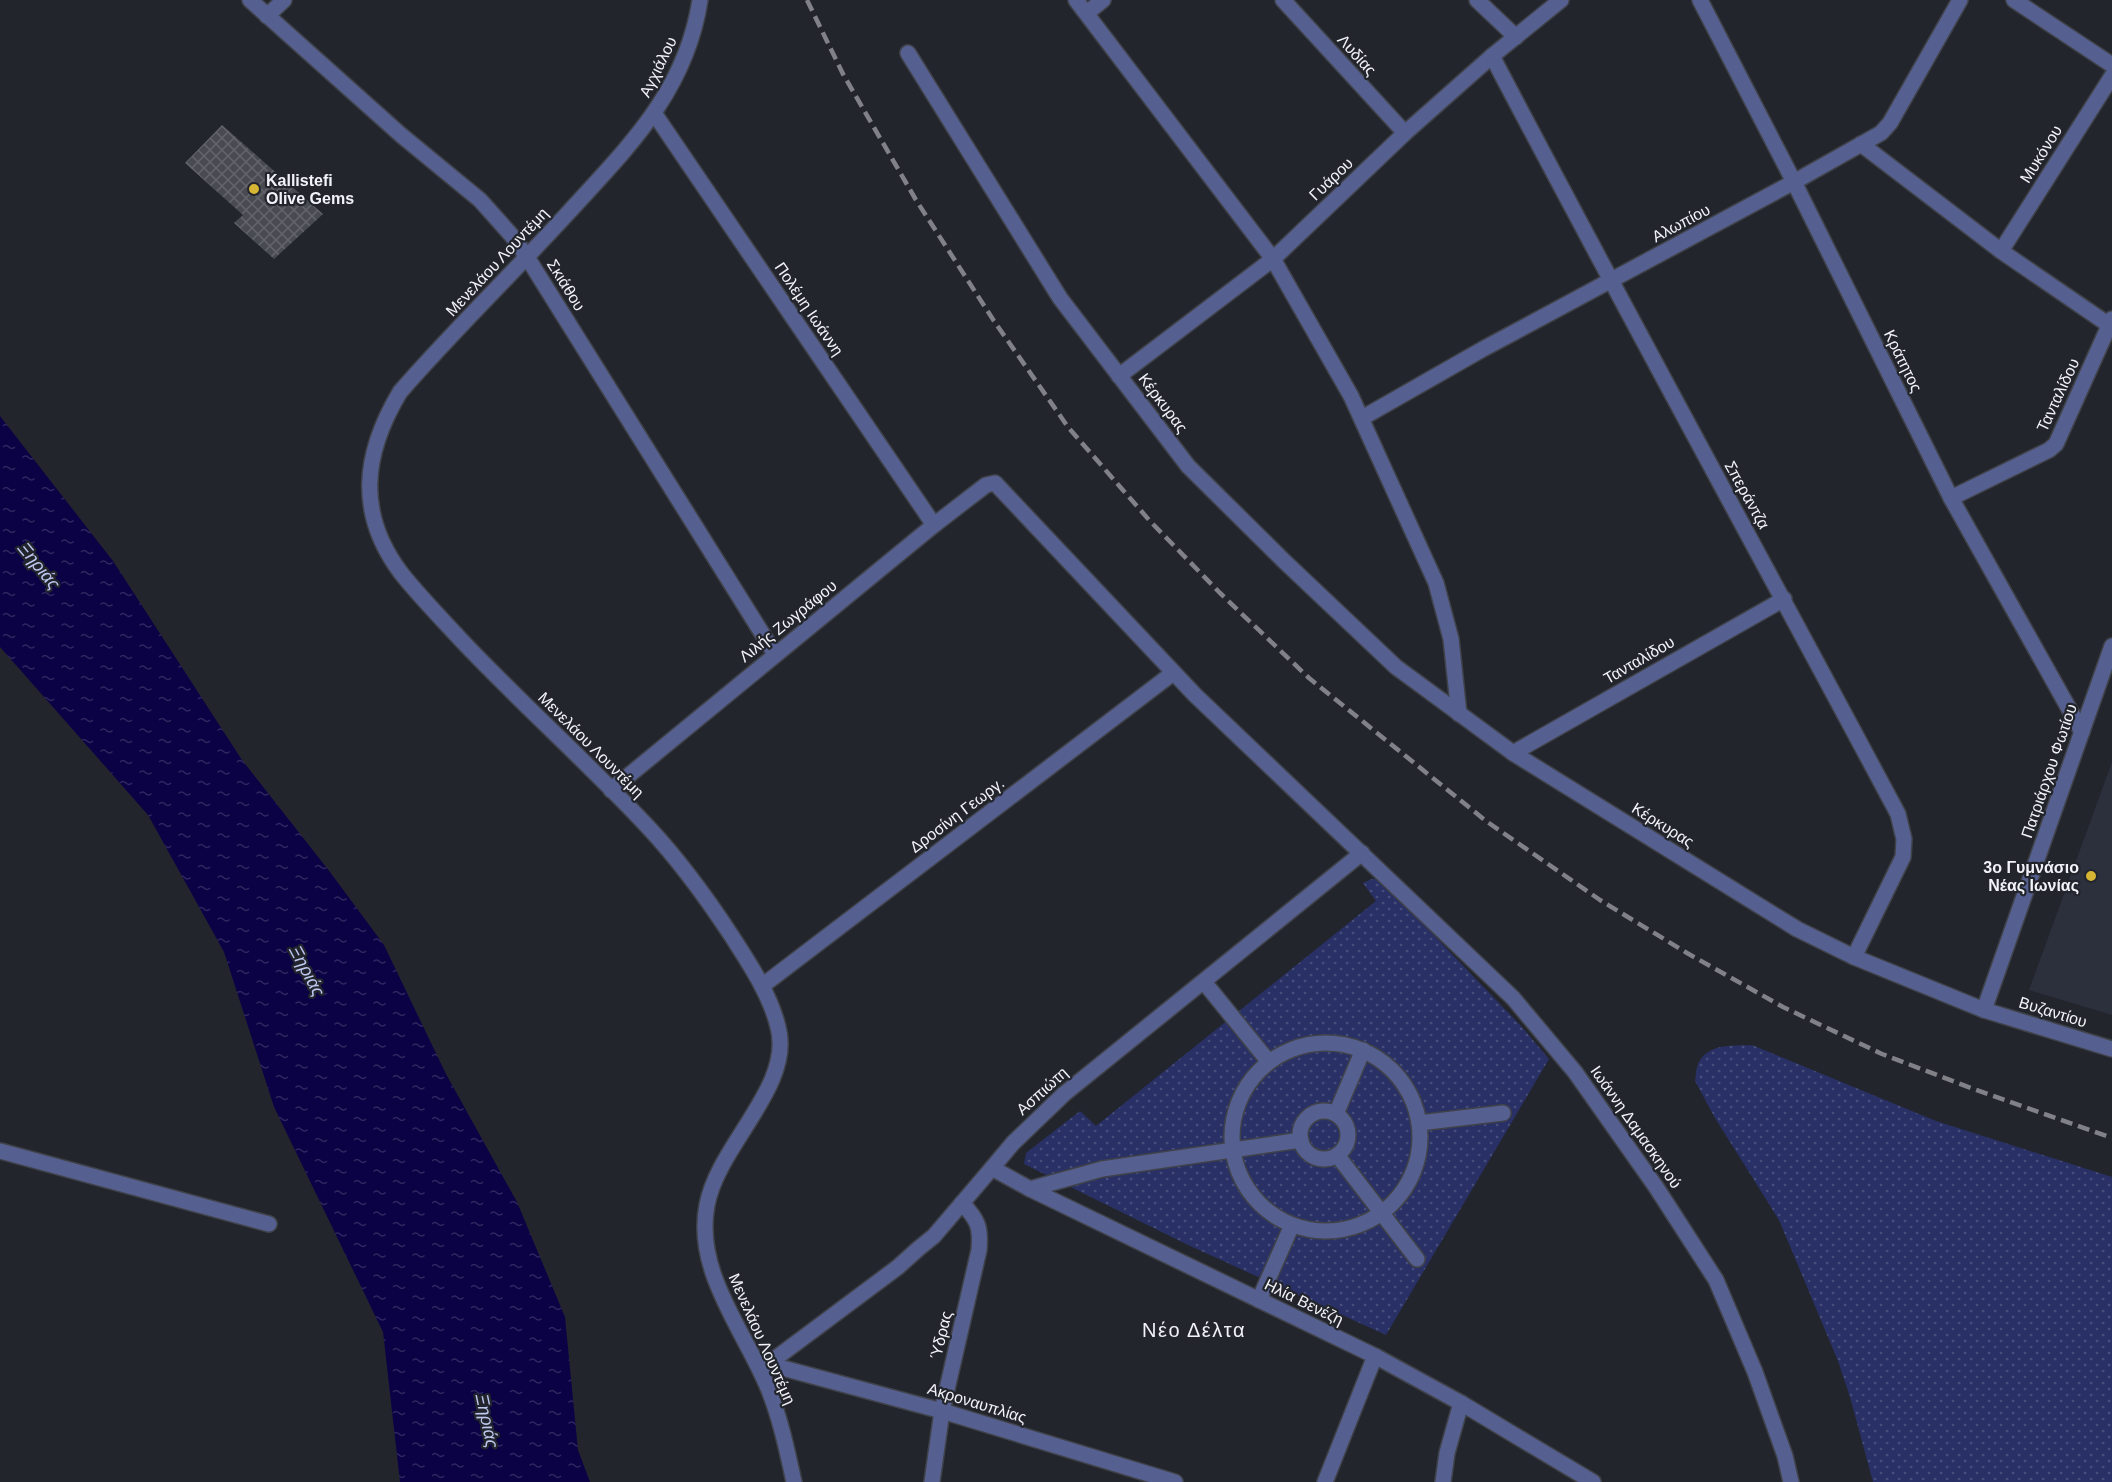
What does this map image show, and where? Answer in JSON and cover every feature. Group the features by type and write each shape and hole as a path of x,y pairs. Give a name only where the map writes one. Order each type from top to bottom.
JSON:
{"street":[{"name":"Σκιάθου","path":"250,0 401,135 480,200 513,237 775,654"},
{"path":"267,16 284,0"},
{"name":"Αγχιάλου","path":"654,114 674,82 686,56 696,24 700,0"},
{"path":"1076,0 1274,259 1330,356 1362,418 1436,583 1451,639 1460,714"},
{"path":"1087,13 1104,0"},
{"name":"Λυδίας","path":"1283,0 1405,133"},
{"path":"1477,0 1516,37"},
{"name":"Γυάρου","path":"1119,376 1274,259 1405,133 1492,56 1561,0"},
{"name":"Κράτητος","path":"1700,0 1794,182 1951,498 2082,732"},
{"name":"Αλωπίου","path":"1362,418 1483,349 1881,133 1890,123 1960,0"},
{"path":"2014,0 2112,65"},
{"name":"Κέρκυρας","path":"908,53 1060,298 1188,466 1396,667 1513,753 1797,929 1854,957 1984,1010"},
{"name":"Σπεράντζα","path":"1492,56 1610,282 1784,599 1898,814 1904,839 1903,856 1854,957"},
{"name":"Μυκόνου","path":"2001,251 2112,76"},
{"name":"Μενελάου Λουντέμη","path":"654,114 612,165 400,392 388,412 373,455 370,475 371,506 377,532 391,559 410,584 488,667 649,828 695,884 762,986 778,1026 781,1047 779,1060 775,1075 723,1162 711,1189 705,1221 709,1257 714,1276 763,1365 794,1482"},
{"name":"Πολέμη Ιωάννη","path":"654,114 934,525"},
{"path":"1861,144 2001,251 2111,324"},
{"name":"Τανταλίδου","path":"1951,498 2049,450 2056,444 2111,324"},
{"name":"Λιλής Ζωγράφου","path":"611,790 775,654 989,483"},
{"name":"Ιωάννη Δαμασκηνού","path":"989,483 998,485 1173,673 1513,998 1575,1072 1650,1177 1716,1280 1755,1372 1785,1456 1791,1482"},
{"name":"Τανταλίδου","path":"1513,753 1784,599"},
{"name":"Πατριάρχου Φωτίου","path":"1984,1010 2112,646"},
{"name":"Δροσίνη Γεωργ.","path":"762,986 1173,673"},
{"name":"Ασπιώτη","path":"763,1365 898,1267 934,1236 1012,1143 1064,1094 1362,853"},
{"path":"1204,982 1269,1062"},
{"name":"Βυζαντίου","path":"1984,1010 2112,1049"},
{"path":"1314,1044 1347,1045 1363,1050 1380,1059 1394,1072 1406,1087 1415,1105 1419,1123 1418,1159 1412,1175 1403,1191 1391,1204 1362,1224 1345,1229 1318,1230 1292,1225 1276,1217 1262,1206 1241,1177 1234,1150 1233,1124 1238,1106 1245,1089 1269,1062 1298,1047 1314,1044"},
{"path":"1336,1114 1363,1050"},
{"path":"1321,1112 1336,1114 1346,1126 1348,1134 1343,1150 1337,1155 1322,1159 1303,1148 1301,1140 1300,1133 1306,1118 1321,1112"},
{"path":"1419,1123 1503,1113"},
{"path":"1030,1189 1102,1169 1301,1140"},
{"path":"0,1151 269,1224"},
{"path":"1337,1155 1417,1259"},
{"name":"Ηλία Βενέζη","path":"992,1168 1030,1189 1375,1356 1461,1403 1593,1482"},
{"name":"Ύδρας","path":"932,1482 942,1411 979,1250 979,1227 975,1217 962,1203"},
{"path":"1259,1300 1292,1225"},
{"path":"1325,1482 1375,1356"},
{"name":"Ακροναυπλίας","path":"763,1365 942,1411 1174,1482"},
{"path":"1443,1482 1447,1453 1461,1403"}],"shaded area":[{"name":"3ο Γυμνάσιο Νέας Ιωνίας","path":"2112,762 2112,1015 2029,990"},
{"path":"1372,879 1380,879 1521,1026 1549,1059 1386,1335 1188,1245 1024,1164 1026,1153 1080,1111 1096,1126 1376,901 1363,883"},
{"path":"1752,1045 1936,1121 2112,1177 2112,1482 1873,1482 1838,1361 1779,1220 1715,1118 1695,1081 1698,1064 1709,1051 1730,1046"}],"water":[{"name":"Ξηριάς","path":"0,416 113,561 242,760 384,945 446,1074 517,1202 565,1317 578,1450 590,1482 400,1482 383,1332 274,1107 224,952 148,815 0,647"}],"building":[{"name":"Kallistefi Olive Gems","path":"222,125 323,214 274,259 234,223 243,215 185,163"}],"railway":[{"path":"807,0 843,74 916,200 994,321 1068,427 1149,520 1220,593 1309,678 1486,821 1600,900 1687,953 1783,1007 1882,1054 2112,1138"}],"place":[{"name":"Kallistefi Olive Gems","path":"254,189"},
{"name":"3ο Γυμνάσιο Νέας Ιωνίας","path":"2091,876"}],"district":[{"name":"Νέο Δέλτα","path":"1194,1330"}]}
